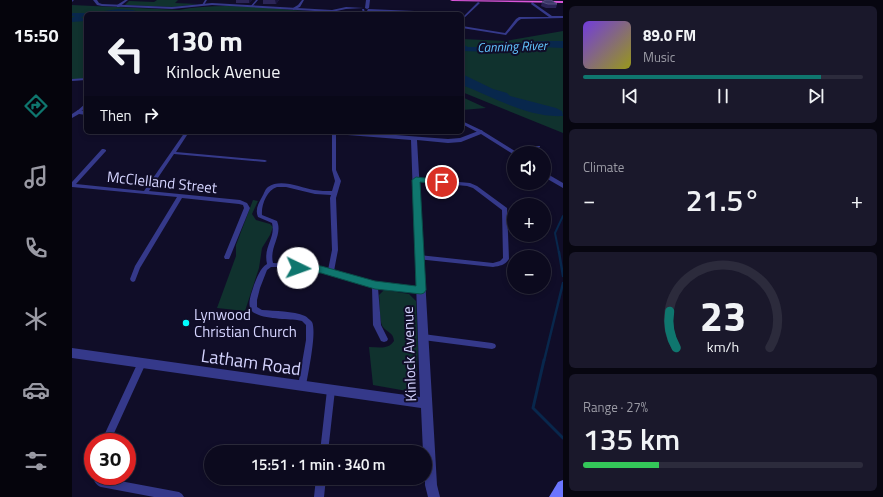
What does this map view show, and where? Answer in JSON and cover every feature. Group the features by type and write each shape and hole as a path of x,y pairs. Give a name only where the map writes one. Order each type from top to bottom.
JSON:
{"highway":[{"path":"452,0 532,3 563,1"},
{"path":"495,0 563,1"}],"main road":[{"path":"556,497 563,487"}],"street":[{"path":"95,0 98,4 118,6 172,8 202,4 334,11 354,8 364,10 418,12"},
{"path":"118,6 127,0"},
{"path":"202,4 206,0"},
{"path":"251,6 257,0"},
{"path":"294,9 299,6 303,0"},
{"path":"364,10 368,0"},
{"path":"363,1 364,10"},
{"path":"466,15 479,3"},
{"path":"532,3 551,18"},
{"path":"464,27 506,34 516,20 520,18 563,17"},
{"path":"72,80 84,79"},
{"path":"72,116 84,107"},
{"path":"78,112 84,113"},
{"path":"464,123 507,149"},
{"path":"378,134 414,138 457,140 478,132"},
{"path":"145,192 186,134"},
{"path":"331,272 335,250 333,193 338,181 334,170 334,134"},
{"name":"Kinlock Avenue","path":"414,138 426,403 431,486 434,497"},
{"path":"72,185 104,150"},
{"path":"173,153 265,161"},
{"path":"551,175 563,182"},
{"path":"551,178 563,186"},
{"path":"416,180 468,184 476,187 505,209 506,259 502,264 493,265 419,257"},
{"name":"McClelland Street","path":"72,185 240,202 245,204 247,208 227,257"},
{"path":"270,265 267,257 268,249 277,227 275,222 260,216 258,212 268,190 276,186 286,186 309,191 333,193"},
{"path":"133,279 137,268 180,197"},
{"path":"302,386 310,340 309,324 304,319 262,313 258,312 254,308 253,300 265,268 270,265 278,265 331,272 375,285 421,290"},
{"path":"375,285 377,325 384,339"},
{"path":"423,337 492,346"},
{"name":"Latham Road","path":"72,353 426,403"},
{"path":"109,433 142,363"},
{"path":"325,445 331,390"},
{"path":"117,485 179,497"},
{"path":"319,497 320,485"}],"green space":[{"path":"157,0 178,0 175,3 198,4 173,7 125,5 129,1 154,2"},
{"path":"72,5 179,10 197,7 233,6 324,12 84,12 84,79 72,80"},
{"path":"563,31 563,133 464,93 464,39 505,41"},
{"path":"464,98 486,108 464,110"},
{"path":"253,200 258,201 252,214 256,220 270,224 273,227 262,248 259,268 245,311 217,308 236,256 236,245"},
{"path":"384,290 409,294 416,301 418,348 416,385 407,391 373,385 369,347 386,347 394,341 391,334 383,327 381,320 379,295"}],"water":[{"path":"118,9 133,10 138,12 98,12"},
{"path":"72,13 84,13 84,16 81,17 84,21 72,22 72,18 75,16 72,16"},
{"name":"Canning River","path":"538,41 563,41 563,48 539,47 495,52 464,51 464,45 468,47 504,46"},
{"path":"464,75 493,89 507,93 510,96 556,108 562,111 563,116 537,114 499,101 464,86"}],"building":[{"path":"551,0 557,4 542,2"}],"waterway":[{"path":"559,253 555,233 563,216"},
{"path":"559,252 563,276"},
{"path":"544,361 563,283"},
{"path":"544,360 533,408 563,438"}],"place":[{"name":"Lynwood Christian Church","path":"186,323"}],"route":[{"path":"298,268 331,272 375,285 421,290 416,180 442,182"}]}
